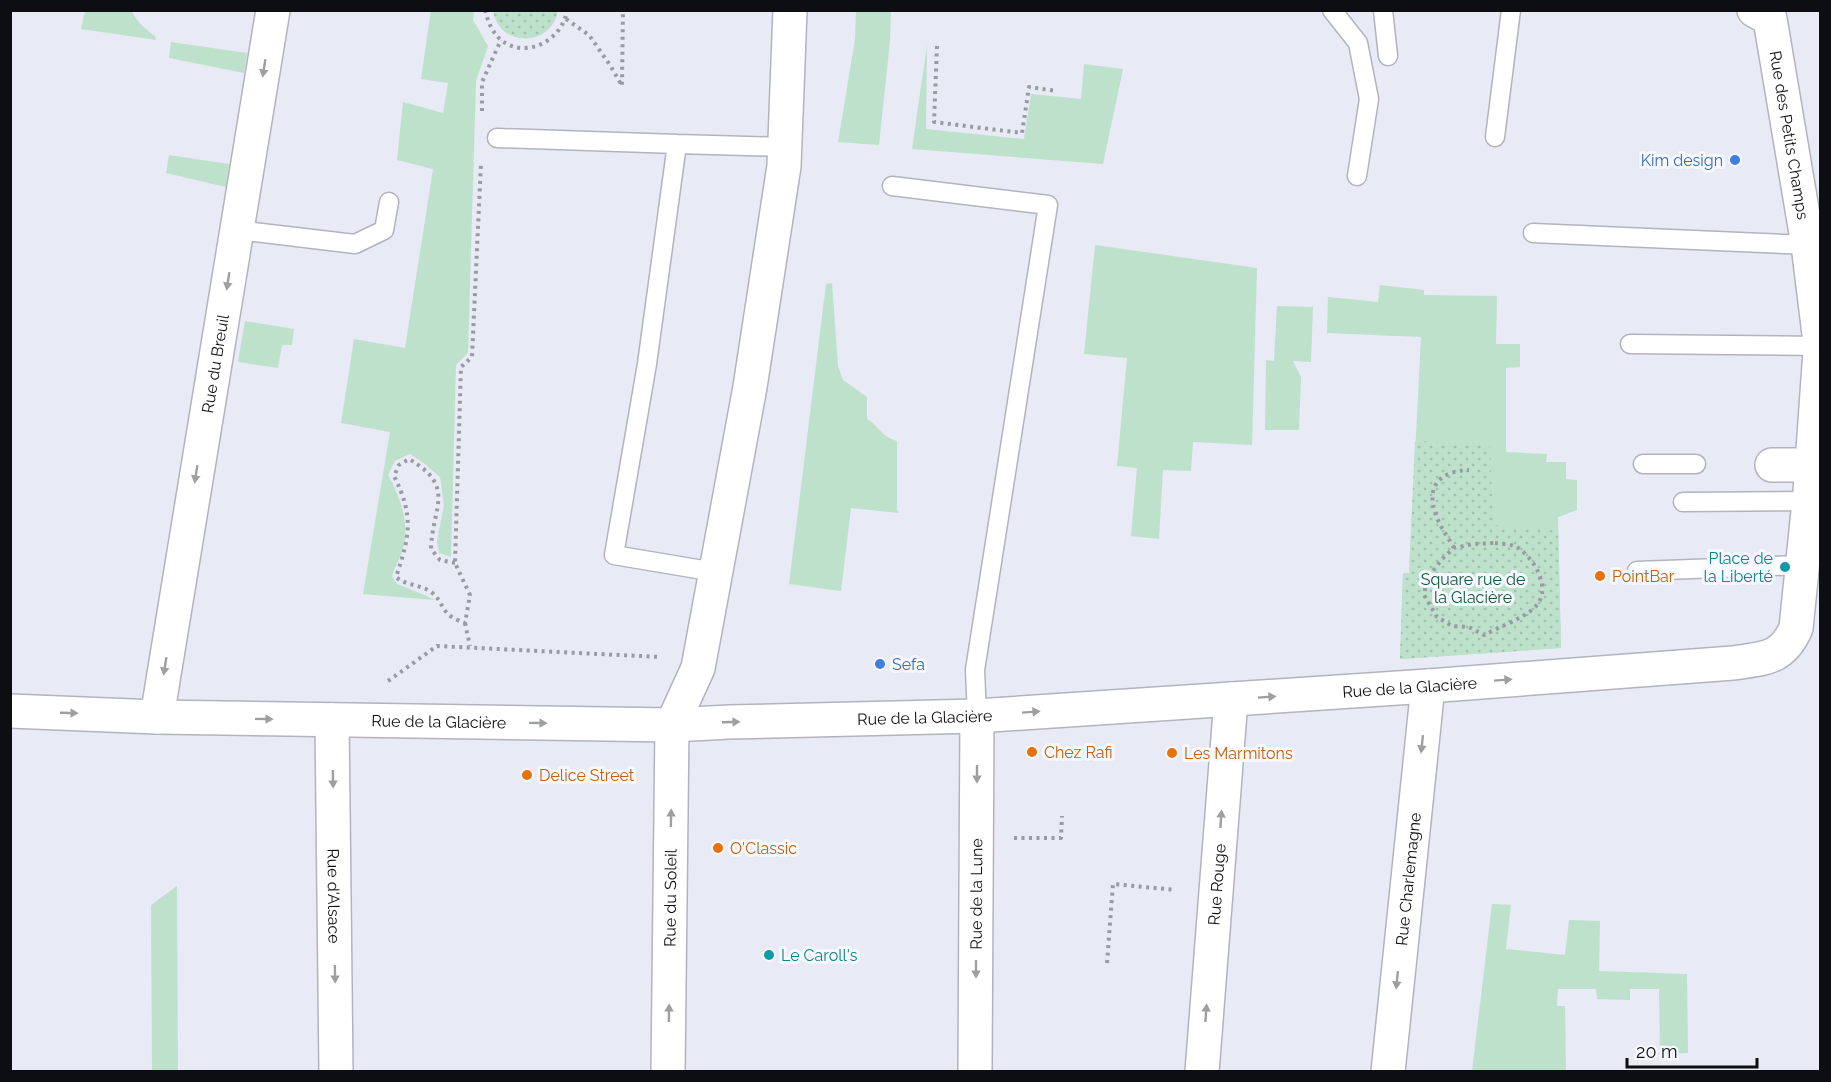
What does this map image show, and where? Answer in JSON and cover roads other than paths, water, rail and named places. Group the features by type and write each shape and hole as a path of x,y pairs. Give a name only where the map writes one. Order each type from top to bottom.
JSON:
{"street":[{"name":"Rue du Breuil","path":"157,717 273,10"},
{"path":"672,725 698,668 750,387 784,166 790,10"},
{"name":"Rue des Petits Champs","path":"1754,10 1770,19 1808,245 1821,344"},
{"path":"1808,627 1802,565 1813,487 1821,351"},
{"path":"1773,465 1813,487"},
{"name":"Rue de la Glacière","path":"10,711 157,717 672,725 977,716 1733,663 1770,657 1808,627"},
{"name":"Rue Charlemagne","path":"1388,1071 1428,686"},
{"name":"Rue Rouge","path":"1202,1071 1231,699"},
{"name":"Rue de la Lune","path":"975,1071 977,716"},
{"name":"Rue d'Alsace","path":"332,720 336,1071"},
{"name":"Rue du Soleil","path":"668,1071 672,725"}],"lane":[{"path":"1332,10 1358,43 1369,99 1357,176"},
{"path":"1383,10 1388,56"},
{"path":"1495,137 1511,10"},
{"path":"497,138 785,147"},
{"path":"677,144 647,364 614,555 715,572"},
{"path":"892,186 1048,205 975,670 977,716"},
{"path":"237,230 355,244 384,230 389,202"},
{"path":"1533,233 1808,245"},
{"path":"1630,345 1821,344"},
{"path":"1643,464 1696,464"},
{"path":"1683,502 1813,487"},
{"path":"1637,571 1802,565"}],"place":[{"name":"Kim design","path":"1735,160"},
{"name":"Place de la Liberté","path":"1785,567"},
{"name":"PointBar","path":"1600,576"},
{"name":"Sefa","path":"880,664"},
{"name":"Chez Rafi","path":"1032,752"},
{"name":"Les Marmitons","path":"1172,753"},
{"name":"Delice Street","path":"527,775"},
{"name":"O'Classic","path":"718,848"},
{"name":"Le Caroll's","path":"769,955"}],"park label":[{"name":"Square rue de la Glacière","path":"1473,588"}]}
